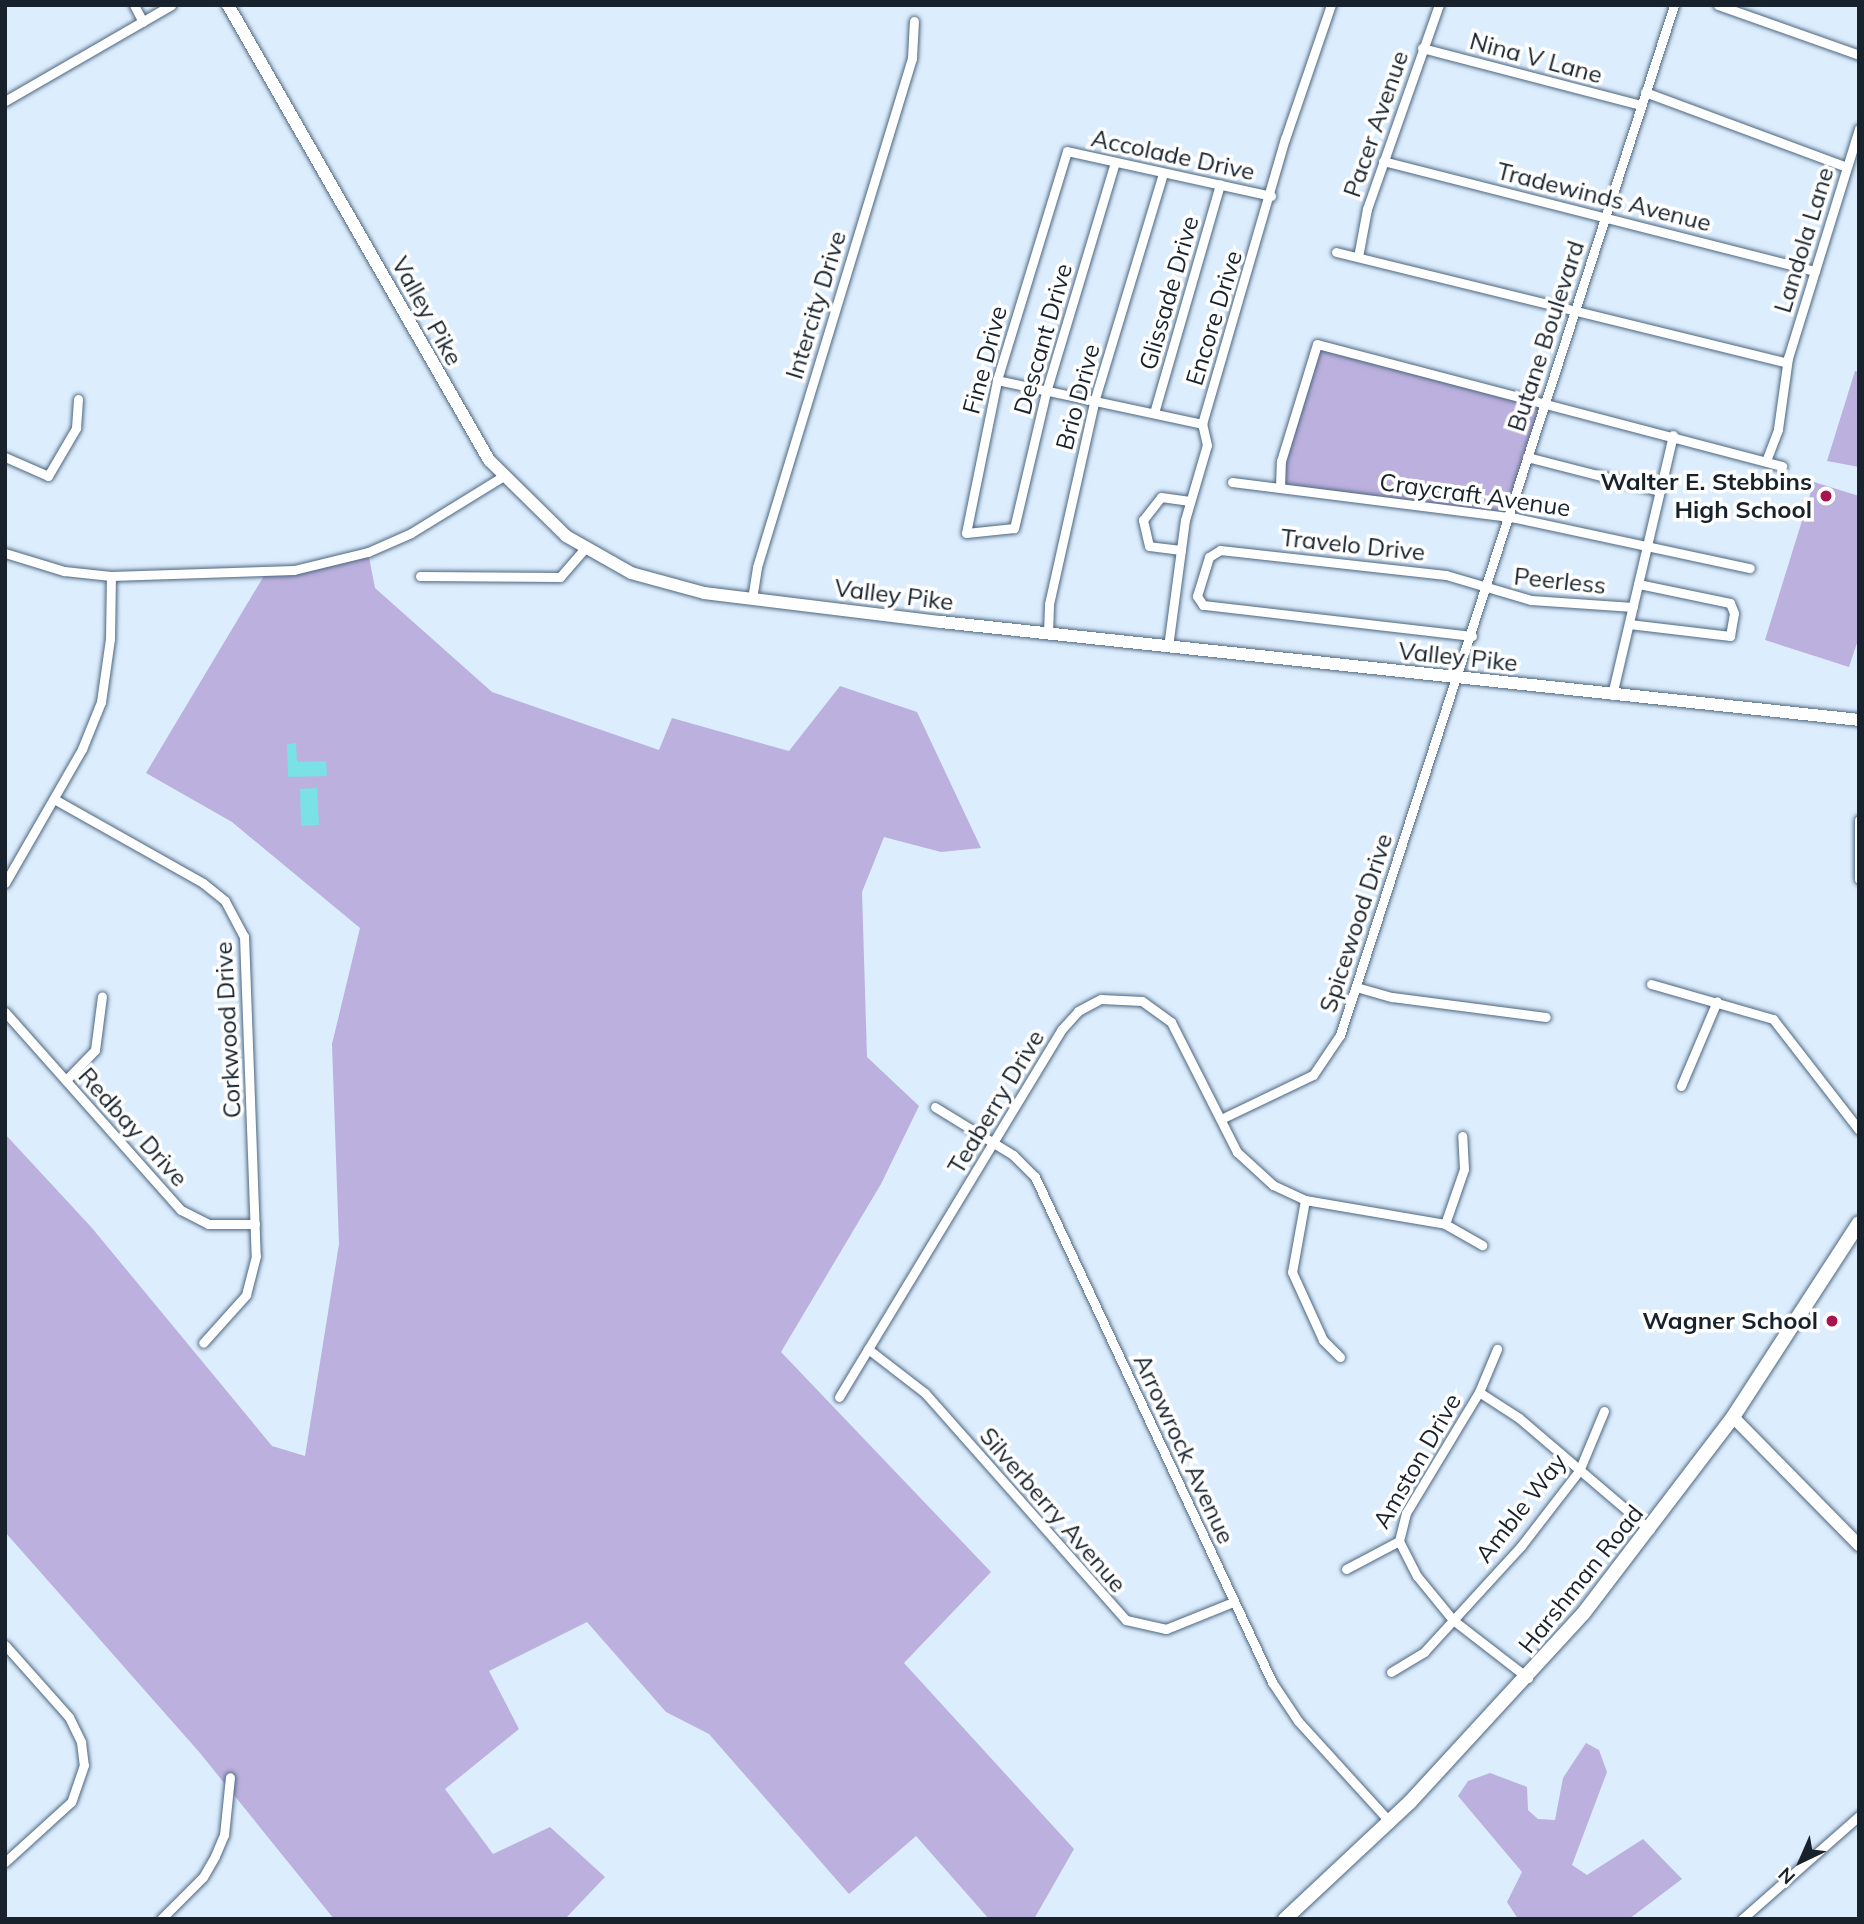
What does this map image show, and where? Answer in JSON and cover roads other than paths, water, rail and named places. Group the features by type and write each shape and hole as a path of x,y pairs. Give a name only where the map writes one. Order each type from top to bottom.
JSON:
{"main road":[{"name":"Harshman Road","path":"1285,1919 1390,1822 1528,1678 1650,1530 1733,1417 1859,1223"}],"street":[{"path":"134,5 142,22"},
{"path":"5,101 171,5"},
{"name":"Valley Pike","path":"228,5 470,432 502,477 584,549 659,583 752,599 1048,634 1859,720"},
{"name":"Encore Drive","path":"1168,647 1190,501 1207,445 1202,424 1331,5"},
{"name":"Pacer Avenue","path":"1359,257 1383,162 1439,5"},
{"name":"Butane Boulevard","path":"1453,678 1472,636 1544,402 1674,5"},
{"path":"1718,5 1859,55"},
{"name":"Intercity Drive","path":"752,599 757,568 912,58 914,21"},
{"name":"Nina V Lane","path":"1422,48 1641,105"},
{"path":"1645,92 1847,167"},
{"name":"Landola Lane","path":"1766,461 1782,411 1787,363 1859,129"},
{"name":"Accolade Drive","path":"1067,151 1271,196"},
{"name":"Fine Drive","path":"1014,528 979,536 962,530 997,380 1067,151"},
{"name":"Descant Drive","path":"1014,528 1046,392 1115,162"},
{"name":"Tradewinds Avenue","path":"1383,162 1815,271"},
{"name":"Brio Drive","path":"1048,634 1049,604 1094,402 1163,174"},
{"name":"Glissade Drive","path":"1154,413 1220,184"},
{"path":"1336,252 1787,363"},
{"path":"1280,487 1281,461 1317,344 1673,435 1782,466"},
{"path":"997,380 1202,424"},
{"path":"5,457 48,476 76,428 78,399"},
{"path":"1612,695 1673,435"},
{"path":"1527,457 1659,491"},
{"path":"5,554 64,571 111,576 235,575 315,566 411,533 502,477"},
{"name":"Craycraft Avenue","path":"1232,482 1508,518 1647,544 1750,568"},
{"path":"1181,550 1149,547 1143,520 1161,497 1190,501"},
{"path":"420,576 560,578 584,549"},
{"name":"Travelo Drive","path":"1472,636 1203,605 1197,596 1216,551 1446,575 1484,590"},
{"path":"5,883 9,867 54,799 101,702 110,639 111,576"},
{"path":"1629,624 1730,636 1734,613 1730,603 1638,584"},
{"name":"Peerless","path":"1484,590 1531,600 1633,607"},
{"name":"Spicewood Drive","path":"1221,1119 1303,1081 1322,1066 1340,1035 1453,678"},
{"name":"Corkwood Drive","path":"54,799 203,883 225,901 240,923 248,962 255,1224 251,1284 238,1308 203,1343"},
{"path":"1859,820 1859,879"},
{"path":"1651,984 1773,1019 1859,1130"},
{"path":"1356,987 1392,998 1546,1017"},
{"path":"66,1080 95,1050 102,996"},
{"name":"Teaberry Drive","path":"839,1397 1069,1019 1091,1003 1112,997 1142,1000 1171,1022 1245,1162 1273,1185 1305,1200 1445,1224 1482,1245"},
{"path":"1681,1086 1717,1001"},
{"name":"Redbay Drive","path":"5,1012 189,1216 208,1224 255,1224"},
{"name":"Arrowrock Avenue","path":"935,1107 1023,1163 1042,1189 1233,1602 1284,1702 1390,1822"},
{"path":"1445,1224 1464,1169 1462,1136"},
{"path":"1305,1200 1293,1272 1323,1340 1340,1357"},
{"name":"Silverberry Avenue","path":"868,1349 925,1393 1126,1620 1166,1629 1233,1602"},
{"name":"Amston Drive","path":"1346,1569 1399,1541 1422,1483 1479,1392 1497,1349"},
{"path":"1479,1392 1519,1418 1650,1530"},
{"name":"Amble Way","path":"1391,1672 1424,1652 1521,1546 1579,1471 1604,1411"},
{"path":"1733,1417 1859,1545"},
{"path":"1399,1541 1417,1576 1453,1620 1528,1678"},
{"path":"5,1645 68,1717 81,1742 84,1765 71,1802 6,1859"},
{"path":"160,1919 203,1877 215,1856 224,1835 230,1777"},
{"path":"1742,1919 1859,1815"}],"place":[{"name":"Walter E. Stebbins High School","path":"1826,496"},
{"name":"Wagner School","path":"1832,1321"}]}
